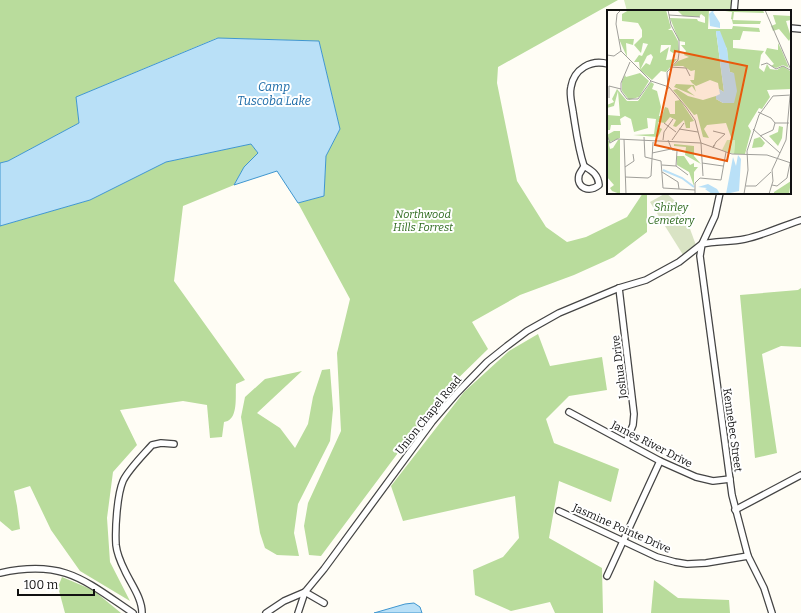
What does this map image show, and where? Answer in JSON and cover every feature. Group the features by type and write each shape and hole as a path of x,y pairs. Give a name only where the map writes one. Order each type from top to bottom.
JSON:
{"street":[{"path":"734,10 735,0"},
{"path":"791,28 801,29"},
{"path":"584,166 576,134 571,86 574,78 581,68 598,62 607,64"},
{"name":"Union Chapel Road","path":"298,613 305,592 324,569 432,422 478,371 507,346 548,319 576,305 619,288 646,280 679,262 702,244 715,216 720,194"},
{"path":"702,244 713,241 726,242 745,239 801,220"},
{"name":"Kennebec Street","path":"702,244 700,256 703,283 732,495 748,556 764,588 772,613"},
{"name":"Joshua Drive","path":"619,288 634,414 633,425 626,442"},
{"name":"James River Drive","path":"569,412 660,461 702,479 713,481 730,479"},
{"path":"142,613 142,605 130,584 120,561 116,546 120,495 124,480 152,444 174,444"},
{"path":"607,576 660,461"},
{"path":"736,510 801,475"},
{"name":"Jasmine Pointe Drive","path":"559,511 624,540 657,557 675,562 687,564 706,563 748,556"},
{"path":"0,573 31,568 62,571 92,584 133,613"},
{"path":"266,613 284,601 305,592 324,603"}],"green space":[{"name":"Northwood Hills Forrest","path":"0,0 618,0 498,67 497,83 517,181 546,227 567,242 586,237 627,217 642,194 647,194 647,232 614,257 574,275 520,295 472,322 488,349 442,394 321,556 309,555 304,526 308,503 341,431 337,353 350,299 298,203 324,196 326,156 340,129 319,41 217,38 76,97 79,123 8,161 0,163"},
{"path":"624,0 733,0 732,10 627,10"},
{"path":"251,144 258,153 244,167 234,185 183,206 174,281 245,380 236,384 235,407 232,417 224,422 222,437 210,438 207,405 183,401 120,410 137,445 113,472 107,518 110,562 130,601 80,571 51,530 30,486 14,491 20,529 12,531 0,521 0,226 90,200 166,162"},
{"name":"Shirley Cemetery","path":"664,194 667,194 682,207 697,248 685,258 650,202"},
{"path":"801,288 801,347 781,346 762,354 777,453 755,458 740,295 798,290"},
{"path":"538,334 550,366 602,357 607,390 569,396 546,419 554,443 619,469 611,502 559,481 549,538 602,568 603,613 555,613 550,602 511,611 475,595 473,570 503,557 519,538 515,496 403,521 391,486 464,392 509,351"},
{"path":"330,369 333,409 330,441 298,504 294,533 299,556 277,555 265,548 260,533 241,417 245,397 265,379 302,371 257,413 280,428 295,448 308,424 313,397 322,370"},
{"path":"62,577 93,590 121,613 65,613 58,587"},
{"path":"654,580 678,598 729,600 730,613 651,613"}],"water":[{"name":"Camp Tuscoba Lake","path":"218,38 319,41 340,129 326,156 324,196 298,203 277,171 234,185 244,167 258,153 251,144 166,162 90,200 0,226 0,163 8,161 79,123 76,97"},
{"path":"414,603 420,607 422,613 374,613 405,604"}]}
